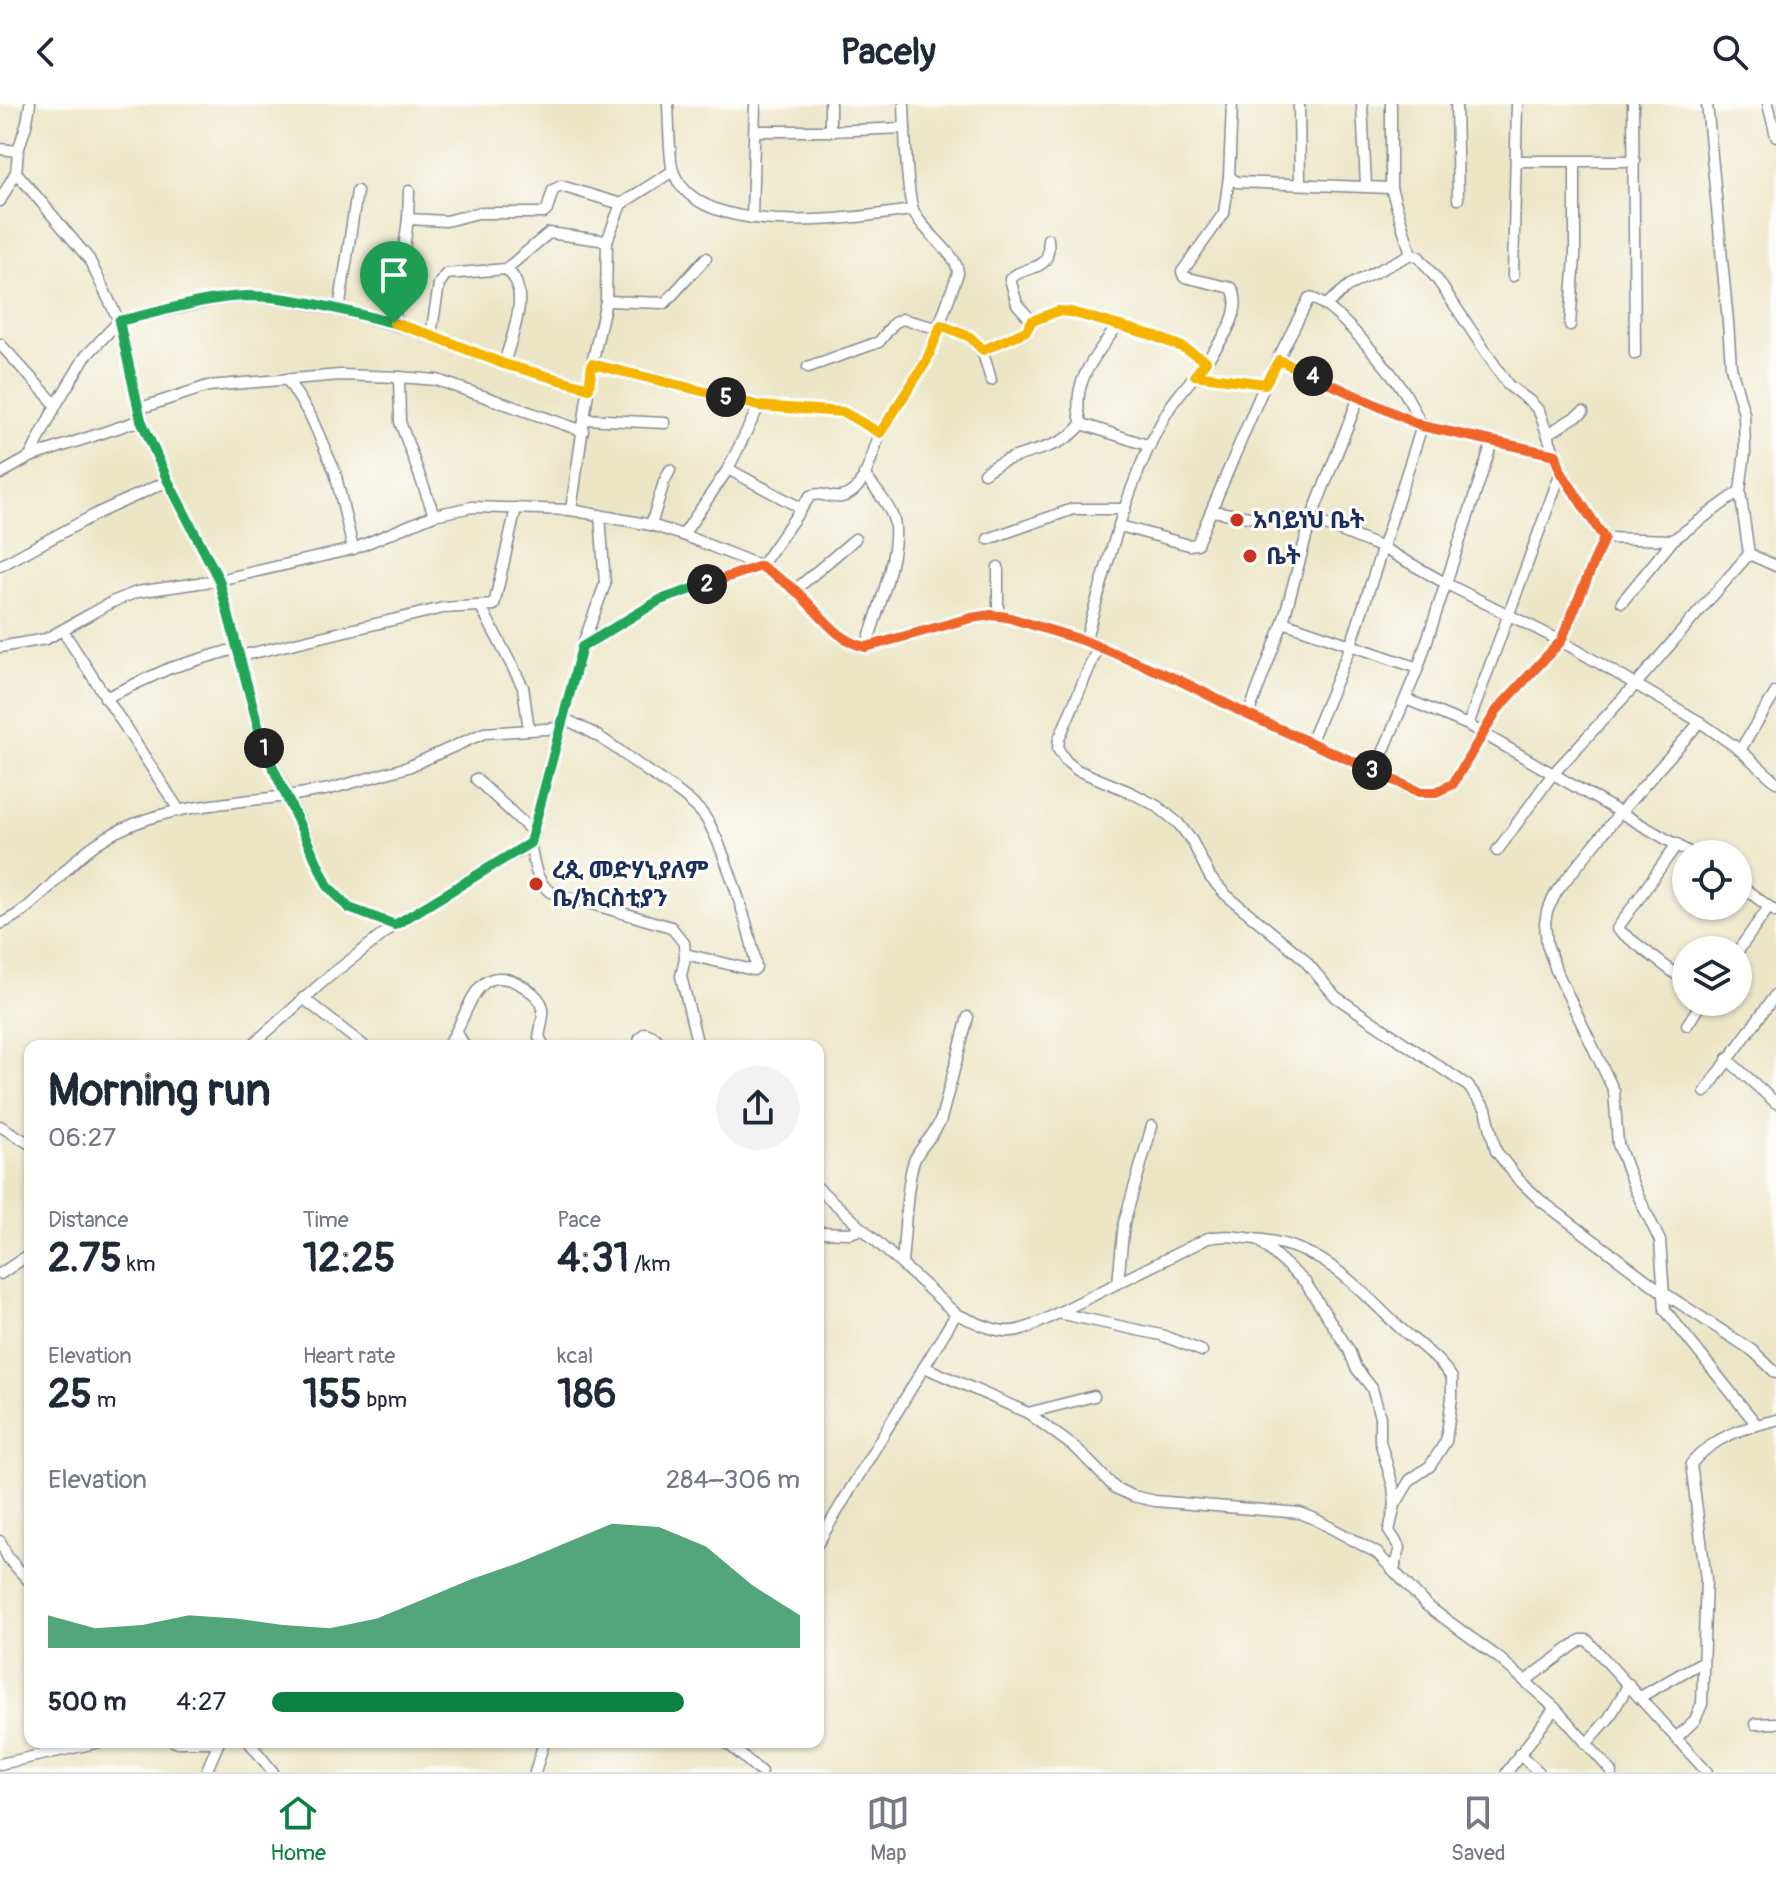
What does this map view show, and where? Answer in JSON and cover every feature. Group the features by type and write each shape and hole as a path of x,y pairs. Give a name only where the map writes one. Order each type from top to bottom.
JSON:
{"street":[{"path":"0,201 16,172 30,104"},
{"path":"668,104 673,171 690,195 716,212 752,218 808,220 856,218 912,210"},
{"path":"752,218 755,104"},
{"path":"830,104 830,131"},
{"path":"582,647 660,600 761,566 799,507 810,496 819,493 834,497 854,491 880,433 926,362 958,266 931,237 912,210 904,104"},
{"path":"1085,641 1125,509 1150,446 1170,407 1228,334 1235,291 1184,277 1182,272 1224,213 1232,104"},
{"path":"1299,104 1300,184"},
{"path":"1362,104 1366,186"},
{"path":"1391,104 1391,188 1411,254"},
{"path":"1456,104 1458,199"},
{"path":"1513,276 1517,104"},
{"path":"1633,104 1635,354"},
{"path":"1497,851 1552,775 1749,554 1740,491 1745,452 1744,414 1729,358 1707,104"},
{"path":"1768,104 1776,136"},
{"path":"756,131 905,128"},
{"path":"0,149 18,151"},
{"path":"1517,161 1635,161"},
{"path":"1570,325 1575,257 1575,161"},
{"path":"571,510 592,364 606,301 607,241 621,204 673,171"},
{"path":"16,172 89,259 119,321 140,414 168,481 219,580 262,742 328,886 349,908 395,925"},
{"path":"1229,177 1237,182 1391,188"},
{"path":"408,219 446,221 478,213 544,213 553,190 561,186 621,204"},
{"path":"339,310 357,191"},
{"path":"394,323 409,191"},
{"path":"431,335 439,284 446,274 506,269 549,233 607,241"},
{"path":"1032,321 1017,304 1010,279 1015,274 1043,264 1048,252 1048,239"},
{"path":"1327,304 1350,285 1411,254 1419,257 1508,385 1539,411 1561,472 1604,538"},
{"path":"606,301 665,303 706,258"},
{"path":"504,364 519,304 517,280 506,269"},
{"path":"30,457 85,357 119,321 215,300 248,296 339,310 394,323 504,364 589,388"},
{"path":"1120,526 1194,546 1200,540 1265,384 1306,300 1312,298 1327,304 1382,362 1405,393 1422,426 1351,645 1310,743"},
{"path":"983,350 1026,331 1032,321 1064,311 1182,347 1206,361"},
{"path":"808,367 879,342 894,323 902,319 970,337 983,350 991,380"},
{"path":"1082,424 1078,405 1081,383 1090,363 1118,325"},
{"path":"0,344 56,405"},
{"path":"1279,360 1422,426 1556,455"},
{"path":"592,364 759,406 843,412 880,433"},
{"path":"0,474 30,457 208,386 340,375 437,380 583,431"},
{"path":"1195,375 1265,384"},
{"path":"399,377 400,422 434,515"},
{"path":"287,379 311,417 335,472 353,549"},
{"path":"1248,715 1283,622 1311,519 1359,397"},
{"path":"683,535 728,469 759,406"},
{"path":"1548,434 1583,412"},
{"path":"585,419 665,423"},
{"path":"1082,424 1150,446"},
{"path":"984,473 1006,459 1065,441 1082,424"},
{"path":"1375,772 1418,668 1492,443"},
{"path":"728,469 799,507"},
{"path":"651,525 670,470"},
{"path":"1468,725 1561,472"},
{"path":"864,474 892,514 896,530 894,554 866,647"},
{"path":"0,566 100,512 168,481"},
{"path":"1622,602 1673,540 1740,491"},
{"path":"0,647 31,643 63,631 112,602 137,592 219,580 353,549 434,515 472,507 571,510 651,525 761,566 795,590 837,633 855,645 866,647 971,618 998,616 1085,641 1179,680 1248,715 1427,793 1453,784 1497,710 1561,641 1604,538"},
{"path":"105,698 170,668 443,608 494,605 516,508"},
{"path":"988,539 1073,509 1125,509"},
{"path":"1212,511 1256,518 1311,519 1383,548 1561,641 1700,722 1740,750 1776,782"},
{"path":"600,515 605,584 582,647 532,838 538,878 550,892 671,927 681,936 685,954 681,976 697,1040"},
{"path":"1604,538 1673,540"},
{"path":"795,590 855,539"},
{"path":"1749,554 1776,566"},
{"path":"998,567 998,616"},
{"path":"481,607 523,687 529,730"},
{"path":"1283,622 1418,668"},
{"path":"63,631 179,810"},
{"path":"1098,647 1059,739 1058,749 1066,761 1096,780 1157,806 1178,823 1192,841 1210,877 1225,894 1302,957 1336,997 1468,1086 1486,1109 1496,1151 1540,1200 1661,1291 1753,1351 1776,1373"},
{"path":"1740,750 1776,692"},
{"path":"1406,699 1468,725 1619,814 1672,841"},
{"path":"1700,722 1619,814 1557,891 1545,923 1547,944 1556,970 1614,1091 1618,1144 1663,1249 1661,1291 1665,1310 1757,1425"},
{"path":"0,924 40,896 90,849 133,825 179,810 330,789 408,767 484,733 562,724 594,732 679,793 703,813 710,826 746,921 756,968 753,970 685,954"},
{"path":"476,779 532,838"},
{"path":"258,1040 303,998 395,925 532,838"},
{"path":"1672,851 1617,929 1672,971"},
{"path":"1751,936 1773,910 1752,894"},
{"path":"452,1040 478,988 485,981 502,980 523,986 540,999 544,1010 541,1040"},
{"path":"1705,1092 1776,994"},
{"path":"303,998 356,1040"},
{"path":"1687,1025 1693,1016"},
{"path":"902,1262 913,1164 934,1135 941,1119 968,1017"},
{"path":"457,1033 461,1040"},
{"path":"640,1040 645,1033 657,1040"},
{"path":"1727,1059 1776,1103"},
{"path":"0,1126 24,1140"},
{"path":"1118,1283 1124,1223 1152,1126"},
{"path":"824,1194 956,1314 1004,1332 1029,1329 1208,1238 1227,1235 1274,1241 1315,1254 1340,1272 1452,1378 1446,1441 1430,1466 1410,1480 1395,1505 1389,1531 1400,1548 1394,1569"},
{"path":"824,1232 850,1233 862,1229"},
{"path":"1259,1240 1305,1282 1349,1350 1356,1368 1372,1388 1395,1505"},
{"path":"0,1274 24,1258"},
{"path":"1058,1313 1161,1335 1202,1351"},
{"path":"824,1533 956,1314"},
{"path":"924,1367 1028,1413 1077,1449 1115,1488 1133,1496 1155,1501 1300,1513 1377,1553 1426,1605 1499,1658 1555,1708 1612,1772"},
{"path":"1028,1413 1094,1396"},
{"path":"1676,1738 1695,1720 1700,1710 1706,1579 1691,1464 1699,1453 1721,1437 1776,1420"},
{"path":"0,1541 8,1558 24,1575"},
{"path":"1525,1681 1584,1640 1592,1643 1707,1772"},
{"path":"1640,1697 1702,1662"},
{"path":"1586,1744 1609,1718 1629,1684"},
{"path":"1507,1772 1555,1708"},
{"path":"1755,1724 1776,1723"},
{"path":"0,1764 73,1748"},
{"path":"206,1772 216,1748"},
{"path":"254,1748 273,1772"},
{"path":"535,1772 542,1748"},
{"path":"733,1748 761,1772"},
{"path":"1519,1754 1539,1772"}],"place":[{"name":"አባይነህ ቤት","path":"1237,520"},
{"name":"ቤት","path":"1250,556"},
{"name":"ረጲ መድሃኒያለም ቤ/ክርስቲያን","path":"536,884"}],"route":[{"path":"248,296 288,300 394,323 504,364 589,388 592,364 759,406 843,412 880,433 926,362 941,325 970,337 983,350 1026,331 1032,321 1042,316 1064,311 1152,335 1182,347 1206,361 1195,375 1265,384 1279,360 1422,426 1556,455 1561,472 1604,538 1561,641 1497,710 1453,784 1427,793 1248,715 1179,680 1085,641 1007,617 991,615 971,618 878,645 855,645 837,633 795,590 761,566 660,600 582,647 530,843 395,925 349,908 328,886 262,742 219,580 168,481 141,420 119,321 248,296"}]}
